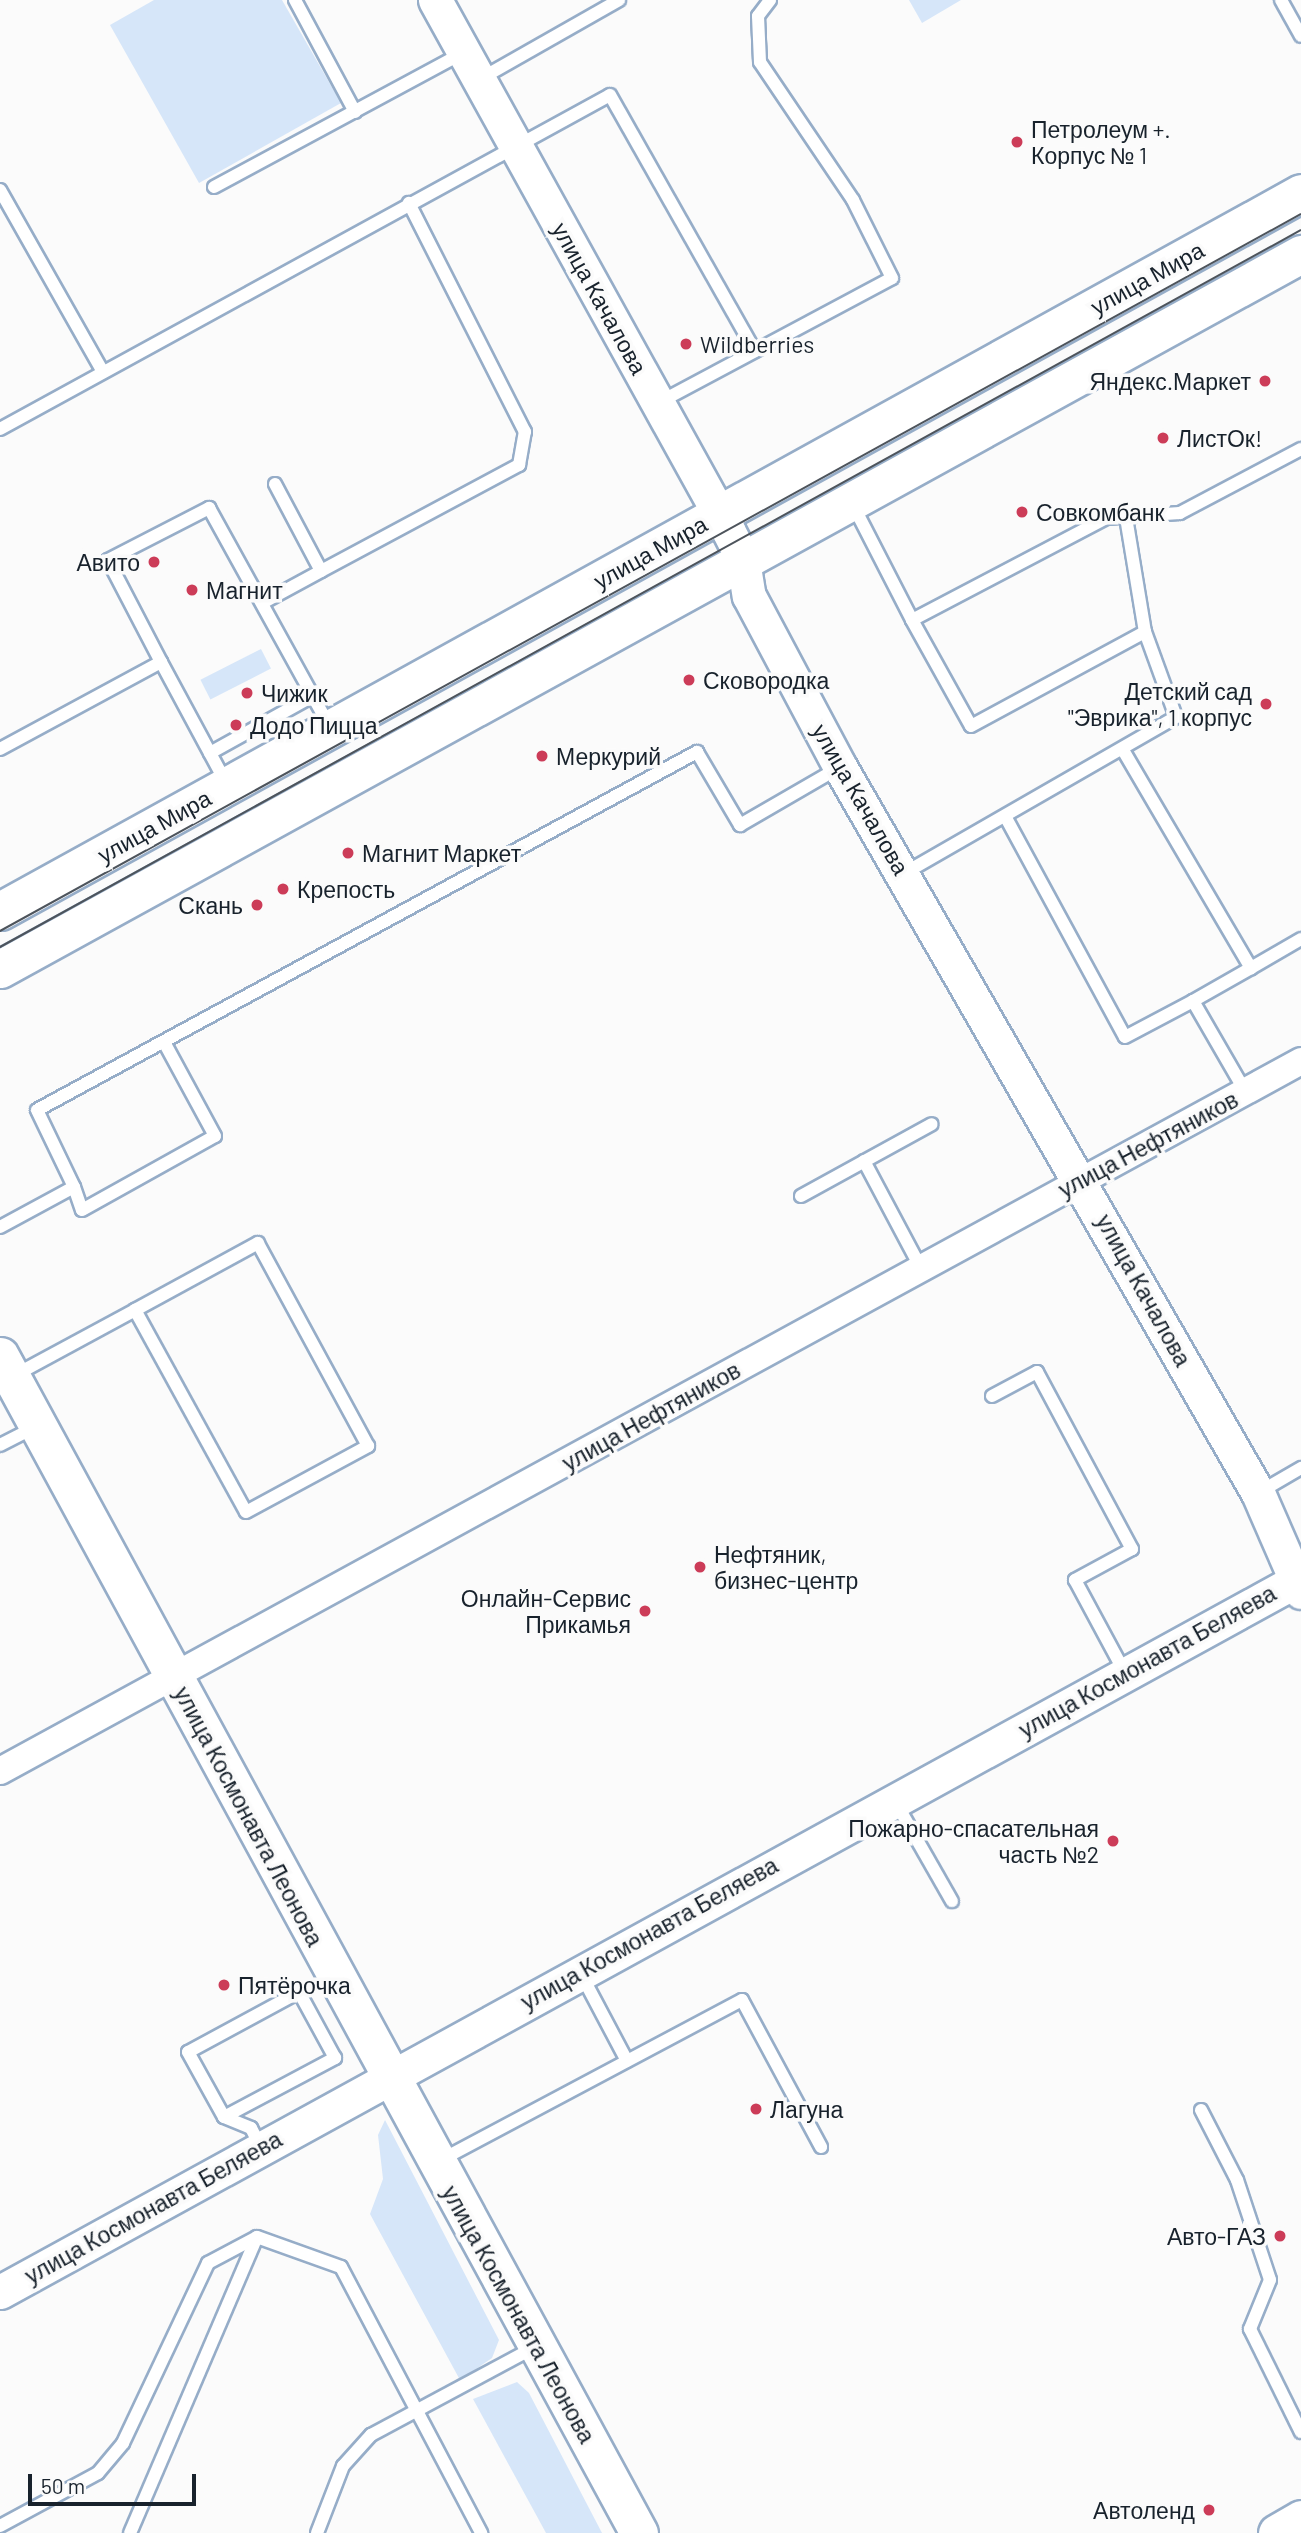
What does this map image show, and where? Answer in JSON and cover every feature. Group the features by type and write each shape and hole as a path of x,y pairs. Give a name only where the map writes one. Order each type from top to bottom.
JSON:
{"main road":[{"name":"улица Мира","path":"0,911 1301,193"},
{"path":"0,970 743,560 853,504 1301,254"},
{"name":"улица Космонавта Леонова","path":"6,1366 639,2533"},
{"path":"1277,2533 1301,2519"}],"street":[{"name":"улица Качалова","path":"435,0 719,514 743,560 749,596 840,767 1082,1179 1258,1493 1299,1584"},
{"name":"улица Нефтяников","path":"0,1771 1082,1179 1245,1091 1298,1068"},
{"name":"улица Космонавта Беляева","path":"0,2292 389,2075 1125,1673 1299,1584"}],"lane":[{"path":"295,0 355,111"},
{"path":"214,187 355,111 471,66 619,0"},
{"path":"658,404 892,278 853,200 760,62 758,16 770,0"},
{"path":"1281,0 1301,36"},
{"path":"0,429 610,95 755,351"},
{"path":"0,190 103,372"},
{"path":"264,603 519,466 525,432 409,204"},
{"path":"912,620 1105,518 1180,513 1301,449"},
{"path":"275,484 321,571"},
{"path":"853,504 912,620 971,726 1145,632"},
{"path":"228,786 110,567 111,556 208,508 264,603 331,729"},
{"path":"903,874 1123,750 1176,717 1145,632 1126,517"},
{"path":"0,749 161,662"},
{"path":"210,753 313,696"},
{"path":"1123,750 1251,968"},
{"path":"164,1042 215,1136 82,1210 74,1187 37,1110 697,752 740,825 840,767"},
{"path":"1005,816 1125,1037 1193,1002 1301,939"},
{"path":"1193,1002 1245,1091"},
{"path":"801,1196 932,1124"},
{"path":"864,1161 921,1268"},
{"path":"0,1227 74,1187"},
{"path":"6,1366 135,1310 258,1243 368,1446 246,1512 135,1310"},
{"path":"992,1396 1037,1372 1132,1549 1075,1580 1125,1673"},
{"path":"0,1445 38,1426"},
{"path":"1258,1493 1301,1468"},
{"path":"894,1800 952,1901"},
{"path":"580,1971 627,2061"},
{"path":"224,2117 335,2058 299,1992 188,2052 224,2117 251,2127 261,2146"},
{"path":"436,2162 742,2000 821,2147"},
{"path":"1201,2110 1237,2180 1270,2280 1250,2329 1301,2432"},
{"path":"130,2533 257,2237"},
{"path":"0,2526 98,2473 122,2443 208,2263 257,2237 341,2267 481,2533"},
{"path":"317,2533 343,2466 371,2435 418,2414 537,2346"}],"shaded area":[{"path":"154,0 282,0 341,103 199,183 110,25"},
{"path":"909,0 961,0 922,23"},
{"path":"261,649 271,669 210,699 200,680"},
{"path":"385,2120 499,2340 492,2358 460,2380 370,2214 383,2179 378,2135"},
{"path":"517,2382 529,2393 602,2533 546,2533 473,2399"}],"tram line":[{"path":"0,931 1301,214"},
{"path":"0,947 1301,230"}],"place":[{"name":"Петролеум +. Корпус № 1","path":"1017,142"},
{"name":"Wildberries","path":"686,344"},
{"name":"Яндекс.Маркет","path":"1265,381"},
{"name":"ЛистОк!","path":"1163,438"},
{"name":"Совкомбанк","path":"1022,512"},
{"name":"Авито","path":"154,562"},
{"name":"Магнит","path":"192,590"},
{"name":"Сковородка","path":"689,680"},
{"name":"Чижик","path":"247,693"},
{"name":"Детский сад \"Эврика\", 1 корпус","path":"1266,704"},
{"name":"Додо Пицца","path":"236,725"},
{"name":"Меркурий","path":"542,756"},
{"name":"Магнит Маркет","path":"348,853"},
{"name":"Крепость","path":"283,889"},
{"name":"Скань","path":"257,905"},
{"name":"Нефтяник, бизнес-центр","path":"700,1567"},
{"name":"Онлайн-Сервис Прикамья","path":"645,1611"},
{"name":"Пожарно-спасательная часть №2","path":"1113,1841"},
{"name":"Пятёрочка","path":"224,1985"},
{"name":"Лагуна","path":"756,2109"},
{"name":"Авто-ГАЗ","path":"1280,2236"},
{"name":"Автоленд","path":"1209,2510"}]}
